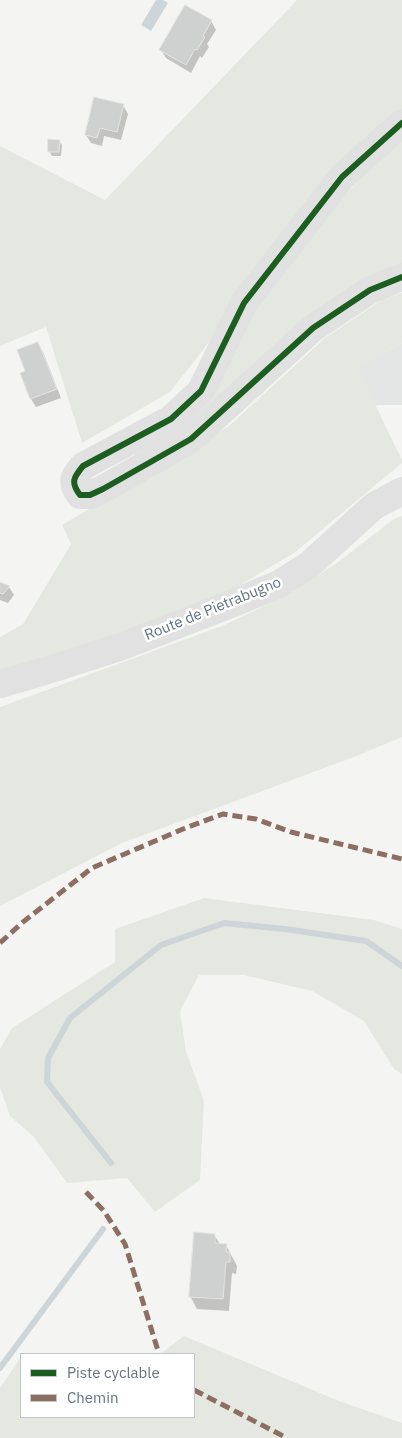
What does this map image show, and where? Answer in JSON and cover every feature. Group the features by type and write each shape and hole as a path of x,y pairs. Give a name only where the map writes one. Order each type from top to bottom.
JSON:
{"street":[{"path":"402,123 342,177 244,303 200,391 171,419 83,466 74,477 74,487 80,495 90,495 190,439 313,328 370,290 402,277"},
{"name":"Route de Pietrabugno","path":"0,684 120,648 279,584 309,565 374,506 402,491"}],"shaded area":[{"path":"156,0 163,0 168,3 151,31 141,25"},
{"path":"297,0 402,0 402,111 324,184 203,350 170,392 82,443 46,327 0,346 0,146 105,200"},
{"path":"402,137 402,268 225,401 136,458 134,452 247,316 319,223 397,140"},
{"path":"402,293 402,343 357,367 402,463 294,553 223,595 36,663 0,671 0,637 23,624 71,544 62,525 229,426 325,338 382,300"},
{"path":"402,343 402,405 374,405 356,367"},
{"path":"402,516 402,737 354,757 122,843 0,906 0,707 222,626 287,595 338,562 394,519"},
{"path":"204,898 374,920 402,929 402,1074 394,1069 364,1021 312,991 244,975 199,975 180,1011 186,1051 204,1101 200,1180 155,1212 127,1178 67,1183 34,1137 10,1116 0,1087 0,1049 12,1028 115,962 115,929"},
{"path":"184,1336 339,1401 402,1423 402,1438 0,1438 0,1388 20,1358 20,1418 195,1418 195,1353 161,1353"}],"building":[{"path":"185,5 212,20 203,36 205,37 197,50 195,49 186,65 159,50"},
{"path":"94,97 124,104 117,132 100,128 97,138 85,135"},
{"path":"48,139 60,140 59,152 48,152"},
{"path":"38,342 57,389 30,399 20,373 25,371 17,350"},
{"path":"0,582 10,586 3,594 0,593"},
{"path":"194,1232 215,1234 215,1243 227,1244 226,1252 230,1252 230,1262 226,1262 223,1299 189,1297"}],"waterway":[{"path":"111,1163 47,1082 48,1058 70,1018 161,945 224,923 285,929 366,941 402,966"},
{"path":"0,1368 103,1229"}],"marked path":[{"path":"0,943 23,922 92,868 223,814 256,819 291,832 402,859"},
{"path":"86,1192 104,1211 125,1244 159,1353"},
{"path":"195,1391 287,1438"}],"cycle path":[{"path":"402,123 342,177 244,303 201,391 171,419 83,466 74,480 75,487 80,495 90,495 103,489 191,439 313,328 370,290 402,277"}]}
